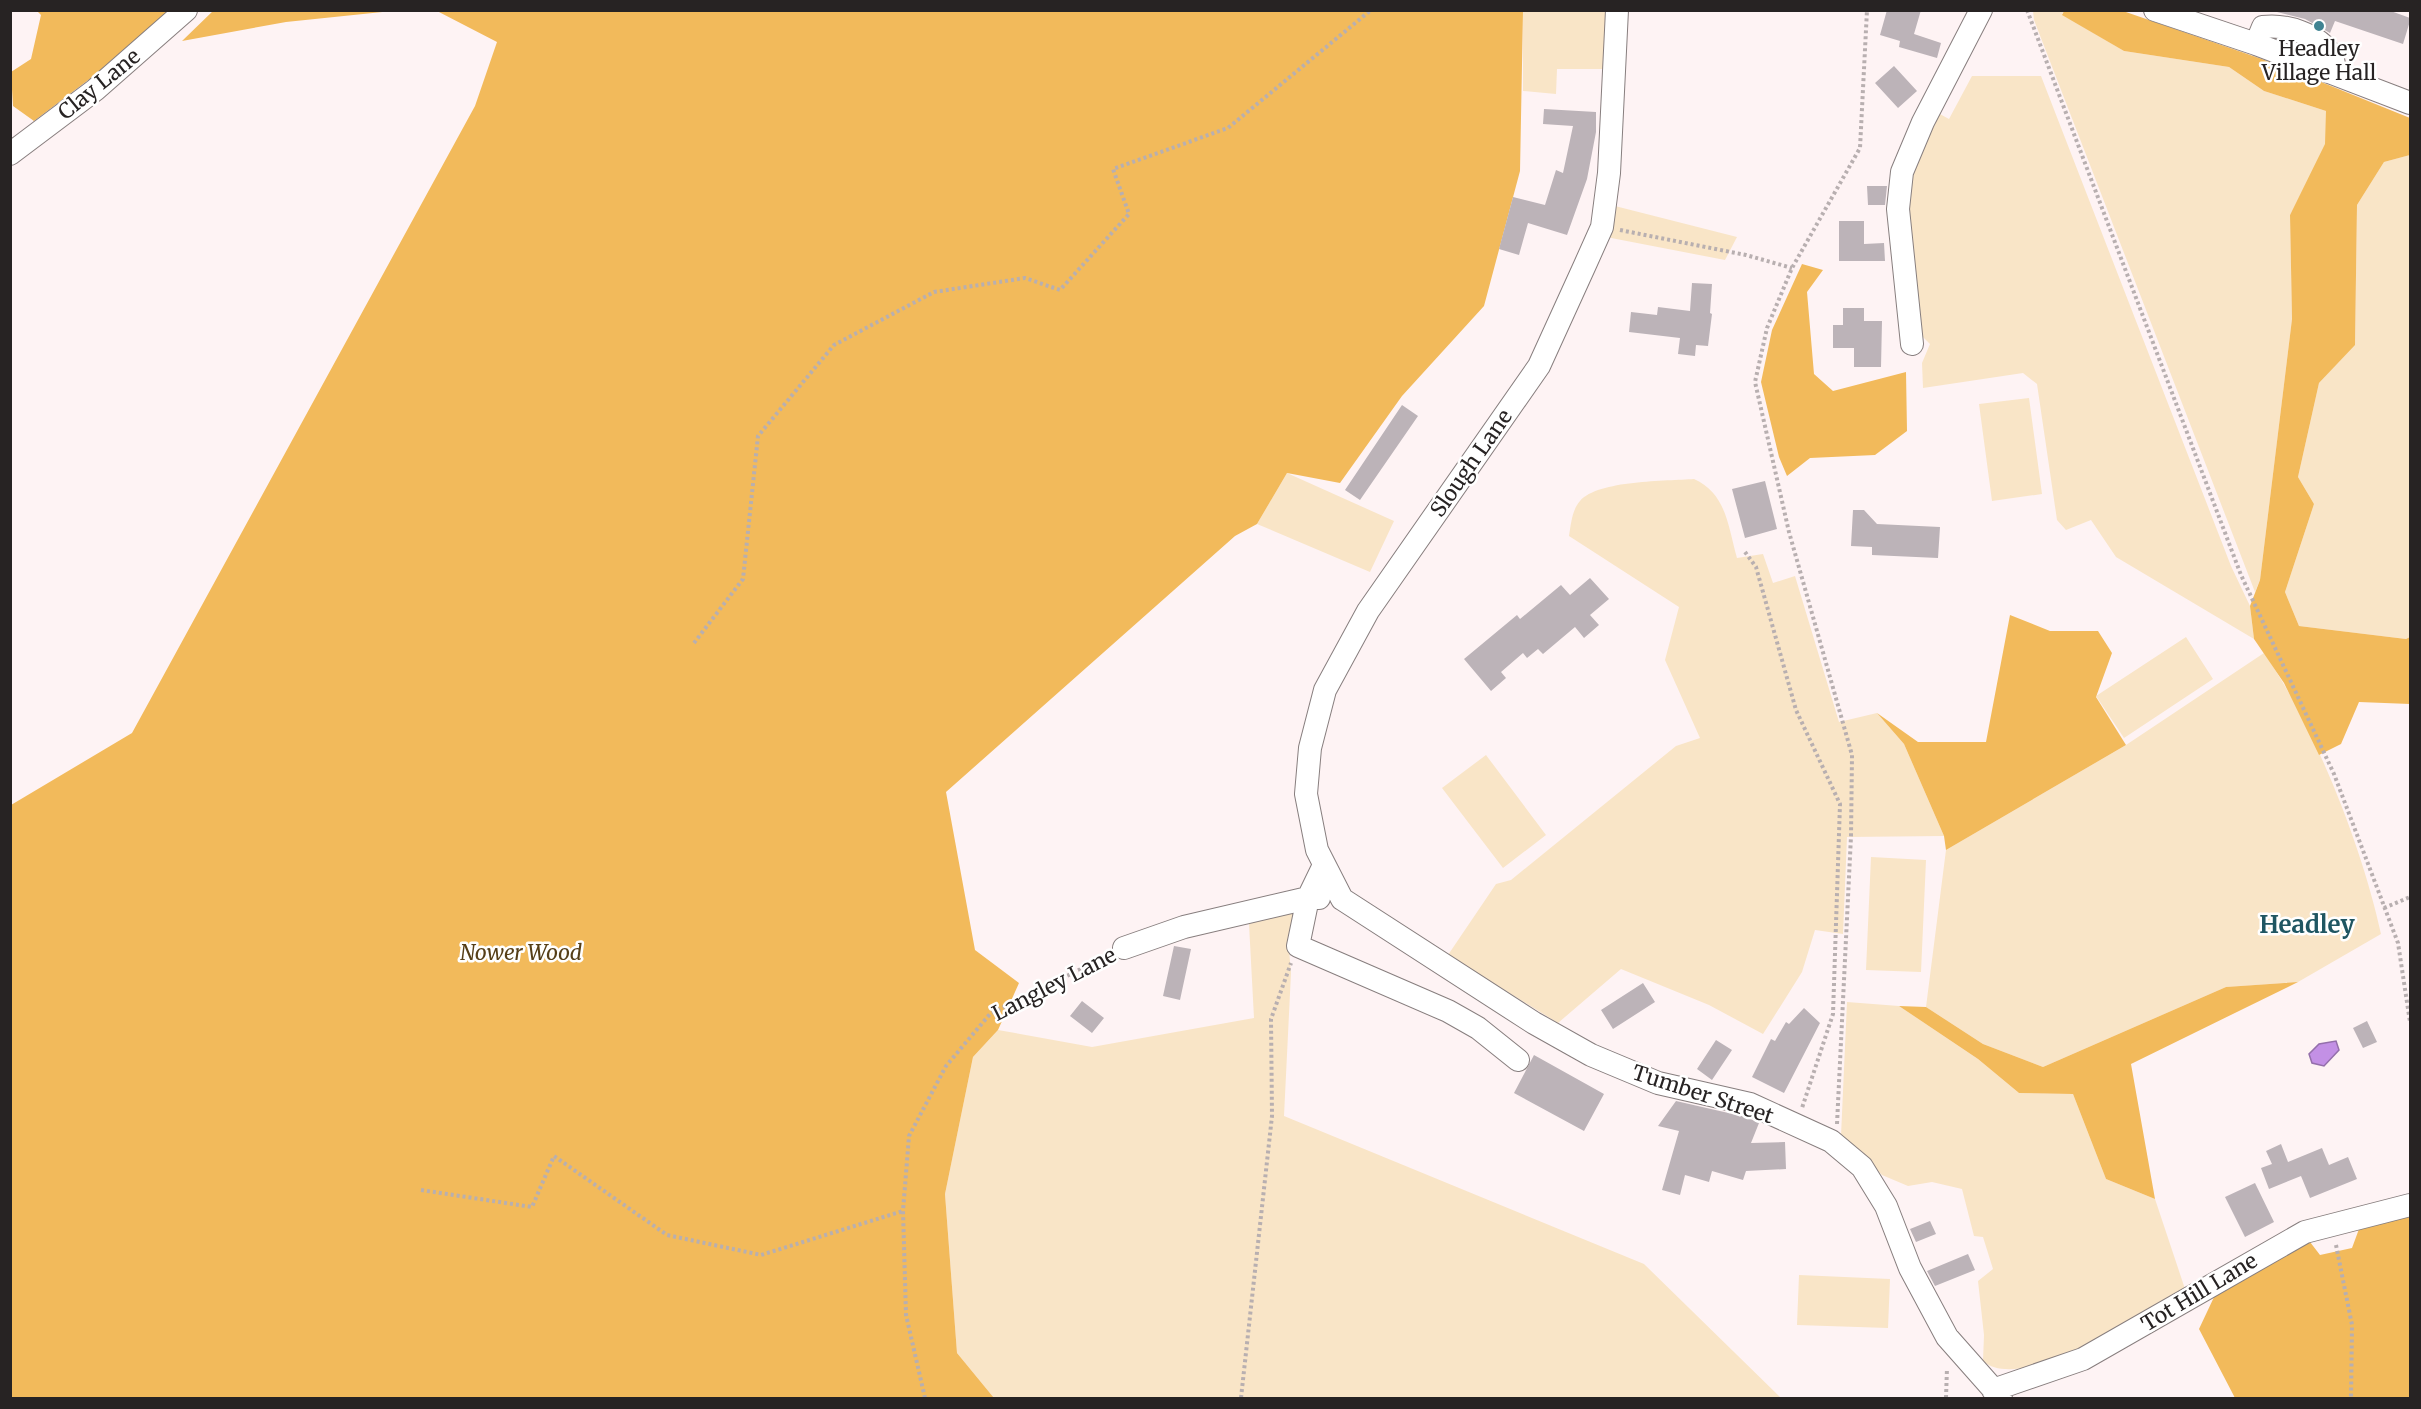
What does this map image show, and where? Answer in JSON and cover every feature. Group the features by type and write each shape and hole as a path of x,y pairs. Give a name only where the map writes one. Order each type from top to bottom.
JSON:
{"street":[{"name":"Clay Lane","path":"10,153 95,90 186,10"},
{"name":"Slough Lane","path":"1342,899 1317,850 1306,794 1310,748 1326,690 1368,611 1539,366 1602,227 1609,173 1617,10"},
{"path":"1912,344 1898,209 1902,172 1923,122 1981,10"},
{"path":"2155,10 2410,103"},
{"path":"1324,864 1308,897 1298,946 1448,1011 1478,1028 1518,1060"},
{"name":"Langley Lane","path":"1124,948 1184,927 1308,897 1342,899"},
{"name":"Tumber Street","path":"1342,899 1534,1023 1591,1055 1659,1083 1750,1104 1831,1141 1862,1167 1886,1206 1910,1268 1947,1337 1997,1394"},
{"name":"Tot Hill Lane","path":"1997,1394 2083,1359 2211,1287 2262,1254 2305,1232 2410,1205"}],"path":[{"path":"694,643 743,579 758,436 834,345 933,292 1024,278 1059,290 1129,214 1113,169 1228,129 1371,10"},
{"path":"1831,1141 1838,1122 1852,755 1789,532 1755,382 1767,328 1792,268 1860,148 1867,10"},
{"path":"2027,10 2241,575 2334,774 2398,943 2410,1022"},
{"path":"1602,227 1746,255 1792,268"},
{"path":"1745,552 1756,567 1796,710 1840,804 1833,1014 1796,1125"},
{"path":"2384,908 2410,897"},
{"path":"1241,1398 1272,1116 1271,1019 1298,946"},
{"name":"Langley Lane","path":"925,1398 906,1315 903,1211 909,1136 946,1066 990,1014 1124,948"},
{"path":"421,1190 532,1207 554,1156 667,1235 761,1255 903,1211"},
{"path":"2332,1225 2352,1325 2351,1398"}],"shaded area":[{"path":"1523,11 1605,11 1606,69 1557,69 1556,94 1523,91"},
{"path":"2033,11 2064,11 2062,14 2124,51 2229,67 2264,91 2326,111 2326,144 2290,215 2292,319 2260,580 2255,592 2034,20"},
{"path":"1972,76 2041,76 2231,566 2250,606 2254,639 2116,557 2091,520 2066,530 2057,520 2037,384 2023,373 1923,388 1922,363 1930,344 1919,333 1909,247 1909,184 1936,112 1949,119"},
{"path":"2410,155 2410,637 2406,639 2299,626 2285,592 2314,504 2298,477 2319,383 2355,344 2357,205 2384,162"},
{"path":"1611,205 1737,237 1725,260 1606,237"},
{"path":"2029,398 2042,494 1992,501 1979,404"},
{"path":"1287,473 1394,521 1370,572 1257,524"},
{"path":"1694,479 1705,485 1720,502 1737,558 1763,554 1773,583 1795,576 1839,722 1877,713 1904,744 1944,836 1847,837 1843,934 1815,930 1802,972 1763,1034 1709,1005 1621,969 1558,1023 1448,955 1496,884 1511,880 1676,746 1700,738 1665,660 1679,607 1569,536 1575,509 1580,501 1589,494 1617,485"},
{"path":"2186,637 2213,679 2124,738 2096,696"},
{"path":"2264,653 2301,716 2334,788 2362,863 2381,934 2298,982 2226,987 2043,1067 1983,1044 1926,1007 1946,850 2126,745"},
{"path":"1486,755 1546,835 1503,868 1442,788"},
{"path":"1871,857 1926,860 1921,972 1866,970"},
{"path":"1300,905 1288,938 1291,973 1284,1116 1644,1264 1781,1398 994,1398 957,1353 945,1194 973,1057 998,1030 1092,1047 1254,1018 1249,924"},
{"path":"1847,1002 1899,1006 1978,1059 2019,1093 2073,1094 2106,1179 2155,1199 2186,1292 2084,1348 2053,1360 2025,1368 2001,1369 1983,1361 1984,1335 1978,1281 1993,1269 1983,1237 1974,1236 1962,1189 1932,1182 1908,1186 1882,1175 1841,1136"},
{"path":"2336,1041 2339,1050 2324,1066 2312,1063 2309,1054 2319,1044"},
{"path":"1799,1275 1890,1279 1888,1328 1797,1325"}],"green space":[{"path":"214,10 392,11 286,22 182,41"},
{"path":"37,11 170,11 128,50 34,121 13,106 11,72 31,59 41,15"},
{"name":"Nower Wood","path":"437,11 1523,11 1520,171 1484,306 1402,396 1340,483 1287,473 1257,524 1235,536 946,792 975,950 1019,983 998,1030 973,1057 945,1194 957,1353 994,1398 11,1398 11,805 132,733 475,106 497,42"},
{"path":"2064,11 2123,11 2282,66 2410,118 2410,155 2384,162 2357,205 2355,345 2319,383 2298,477 2314,504 2285,592 2299,626 2406,639 2410,637 2410,704 2359,702 2341,744 2319,755 2284,683 2254,639 2250,606 2260,580 2292,319 2290,215 2325,144 2326,111 2264,91 2229,67 2124,51 2062,15"},
{"path":"1802,264 1823,270 1807,292 1814,374 1833,391 1906,372 1907,431 1875,455 1810,458 1787,476 1779,457 1761,382 1772,330"},
{"path":"2010,615 2050,631 2098,631 2112,653 2096,697 2126,745 1946,850 1944,836 1904,744 1877,713 1918,742 1986,742"},
{"path":"2298,982 2131,1064 2155,1199 2106,1179 2073,1094 2019,1093 1978,1059 1899,1006 1926,1007 1983,1044 2043,1067 2226,987"},
{"path":"2410,1211 2410,1398 2235,1398 2199,1329 2215,1295 2252,1270 2310,1242 2320,1255 2352,1248 2359,1229"}],"building":[{"path":"1887,10 1921,10 1914,34 1941,43 1937,58 1899,47 1900,41 1880,35"},
{"path":"2269,10 2388,10 2410,18 2410,21 2403,44 2335,21 2330,33 2305,19"},
{"path":"1894,66 1917,91 1898,108 1875,83"},
{"path":"1544,109 1596,112 1596,132 1587,179 1567,235 1528,223 1519,255 1499,249 1513,197 1545,205 1556,170 1563,173 1573,126 1543,124"},
{"path":"1867,186 1887,186 1885,205 1868,205"},
{"path":"1839,221 1864,221 1864,244 1884,243 1885,261 1839,261"},
{"path":"1692,283 1712,284 1710,313 1712,314 1708,346 1696,345 1695,356 1678,354 1680,338 1629,332 1631,312 1657,315 1658,307 1690,311"},
{"path":"1843,308 1864,308 1864,321 1882,321 1881,367 1854,367 1854,348 1833,348 1833,325 1843,325"},
{"path":"1402,405 1418,416 1360,500 1345,490"},
{"path":"1765,481 1777,529 1745,538 1732,489"},
{"path":"1853,510 1864,510 1877,524 1940,527 1938,558 1872,555 1872,547 1851,546"},
{"path":"1590,578 1609,599 1590,615 1599,625 1584,638 1575,627 1543,654 1538,649 1527,658 1523,653 1501,672 1506,678 1491,691 1464,659 1517,615 1520,619 1561,585 1570,595"},
{"path":"1174,946 1191,949 1180,1000 1163,996"},
{"path":"1643,983 1655,1002 1613,1029 1601,1010"},
{"path":"1082,1001 1104,1018 1092,1033 1070,1016"},
{"path":"1804,1008 1820,1023 1784,1093 1752,1077 1771,1039 1775,1041 1786,1022 1789,1024"},
{"path":"2367,1021 2377,1042 2363,1048 2353,1028"},
{"path":"1716,1040 1732,1050 1712,1080 1697,1069"},
{"path":"1534,1055 1604,1094 1584,1131 1514,1093"},
{"path":"1676,1101 1746,1117 1759,1123 1751,1143 1785,1142 1786,1169 1746,1171 1743,1180 1712,1171 1709,1182 1685,1175 1680,1195 1662,1190 1679,1131 1658,1126"},
{"path":"2281,1144 2288,1162 2322,1148 2329,1165 2348,1157 2357,1179 2310,1198 2301,1176 2269,1189 2261,1168 2272,1164 2266,1151"},
{"path":"2255,1183 2274,1222 2245,1237 2225,1197"},
{"path":"1930,1221 1936,1234 1916,1242 1910,1229"},
{"path":"1968,1254 1975,1270 1935,1286 1927,1271"}],"place":[{"name":"Headley Village Hall","path":"2319,26"}],"district":[{"name":"Headley","path":"2307,924"}]}
